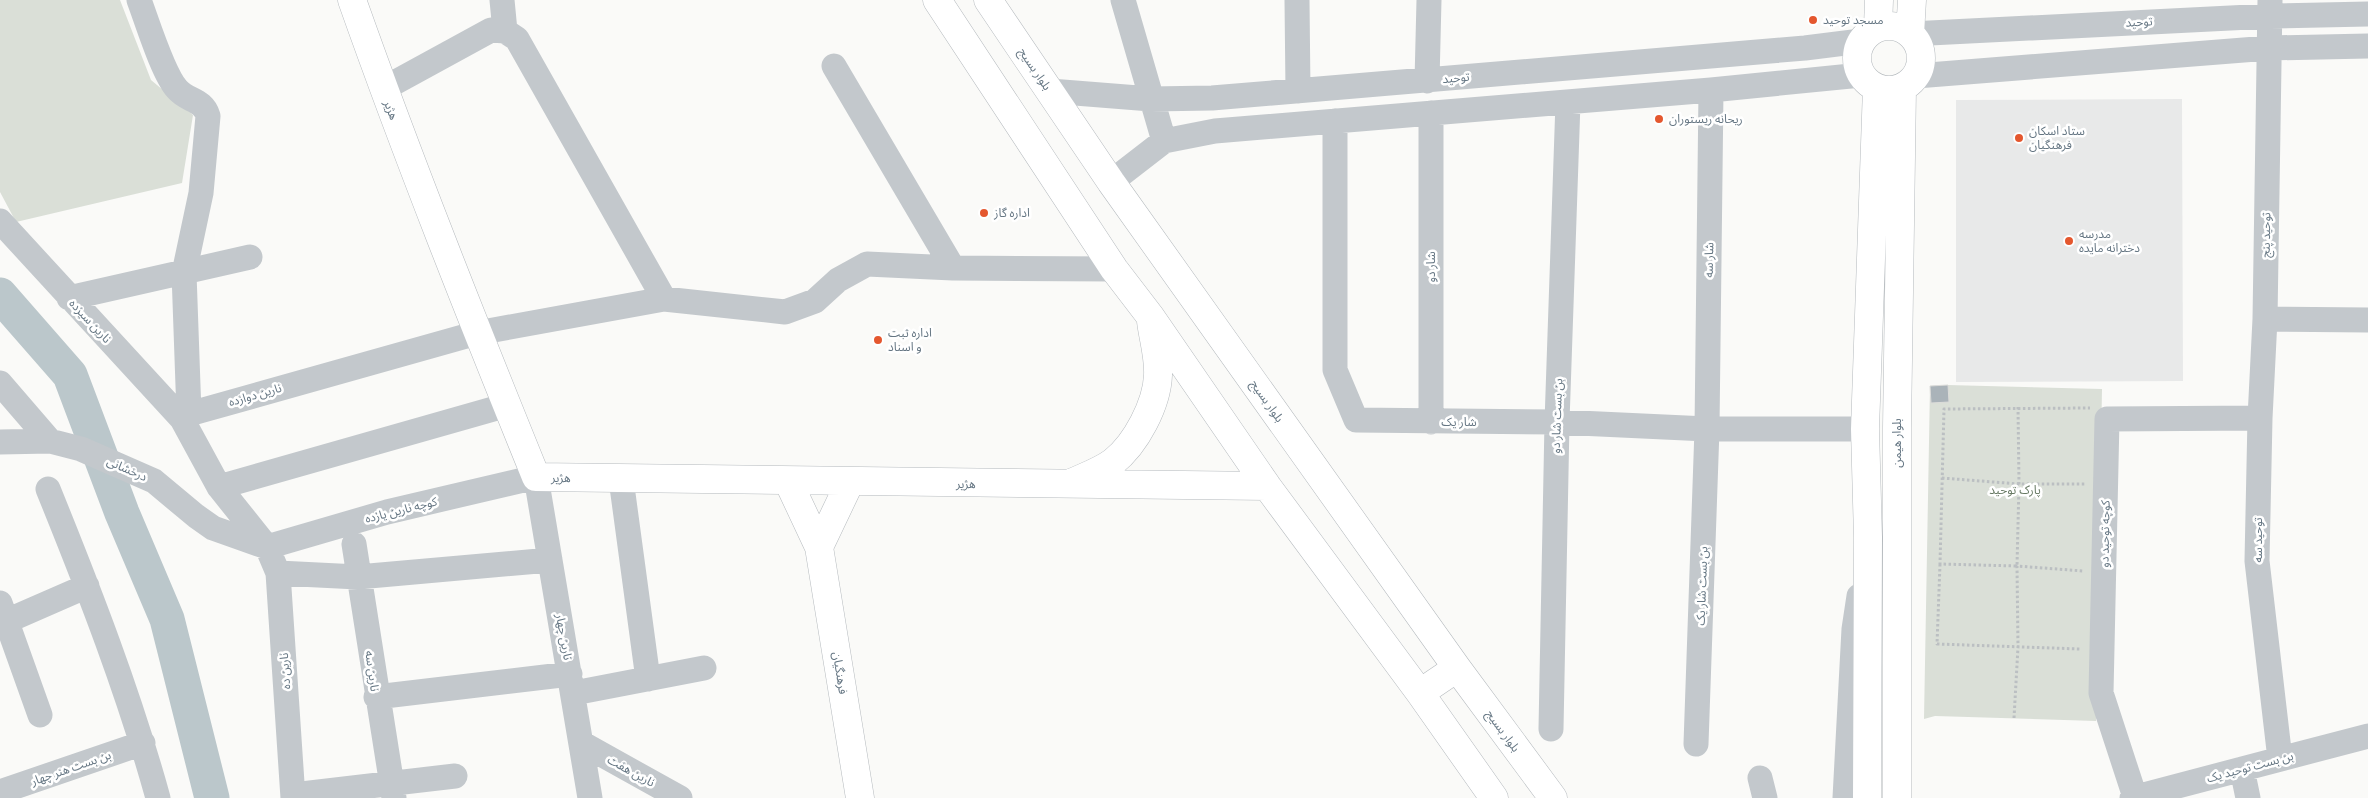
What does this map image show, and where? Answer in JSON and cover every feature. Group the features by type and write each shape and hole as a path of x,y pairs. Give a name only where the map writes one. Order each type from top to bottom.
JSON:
{"main road":[{"name":"هژیر","path":"352,0 383,89 477,333 536,477 1267,486"},
{"path":"937,0 1114,269 1150,316 1267,486 1420,693 1494,798"},
{"name":"بلوار بسیج","path":"988,0 1111,182 1457,668 1553,798"},
{"path":"1879,0 1869,34 1856,58 1889,82"},
{"path":"1910,34 1912,0"},
{"path":"1869,34 1898,27 1910,34 1920,49 1921,59 1889,82"},
{"path":"1866,798 1868,537 1865,429 1889,82"},
{"name":"بلوار هیمن","path":"1889,82 1897,428 1897,798"},
{"name":"هژیر","path":"1068,485 1113,462 1134,438 1146,418 1154,400 1158,374 1150,316"},
{"name":"فرهنگیان","path":"788,481 819,547 860,798"},
{"path":"819,547 850,482"},
{"path":"1420,693 1457,668"},
{"path":"1898,709 1911,758 1913,798"}],"street":[{"path":"139,0 157,49 176,89 206,108 208,116 201,193 184,273 186,416 219,488 267,547"},
{"path":"502,0 505,30"},
{"path":"1123,0 1164,141"},
{"path":"1297,0 1298,91"},
{"path":"1427,81 1429,0"},
{"name":"توحید","path":"1910,34 2270,8 2368,14"},
{"name":"توحید پنج","path":"2265,319 2270,8"},
{"path":"383,89 491,30 505,30 517,39 664,299"},
{"name":"توحید","path":"1050,91 1152,100 1212,98 1804,48 1869,34"},
{"path":"1111,182 1164,141 1214,131 1711,90 1807,79 1889,82 2269,48 2368,46"},
{"path":"1804,48 1807,79"},
{"path":"834,66 953,268"},
{"name":"شار سه","path":"1707,429 1711,90"},
{"name":"بن بست شار دو","path":"1551,729 1557,422 1568,102"},
{"name":"شار دو","path":"1431,113 1431,422"},
{"name":"شار یک","path":"1335,121 1335,370 1356,420 1557,422 1707,429 1865,429"},
{"name":"نارین سیزده","path":"0,221 69,298 186,416"},
{"path":"69,298 250,257"},
{"name":"نارین دوازده","path":"186,416 477,333 664,299 786,312 815,301 838,280 867,264 953,268 1114,269"},
{"path":"2265,319 2368,320"},
{"name":"توحید سه","path":"2265,319 2260,418 2258,561 2280,759"},
{"path":"0,383 50,441"},
{"path":"219,488 507,405"},
{"name":"کوچه توحید دو","path":"2134,798 2101,693 2107,419 2260,418"},
{"name":"بن بست شار یک","path":"1696,744 1707,429"},
{"name":"درخشانی","path":"0,442 50,441 82,449 154,481 213,528 267,547"},
{"name":"کوچه نارین یازده","path":"267,547 387,512 536,477"},
{"name":"نارین چهار","path":"536,477 583,744 590,798"},
{"path":"620,479 648,679"},
{"path":"48,489 87,586 143,743 158,798"},
{"path":"1844,798 1854,629 1868,537"},
{"name":"نارین سه","path":"354,544 376,697 393,792"},
{"name":"نارین ده","path":"267,547 278,573 293,797"},
{"path":"278,573 358,576 550,560"},
{"path":"40,715 2,616 87,586"},
{"path":"376,697 648,679 704,668"},
{"name":"بن بست توحید یک","path":"2134,798 2280,759 2367,739"},
{"name":"بن بست هنر چهار","path":"0,792 143,743"},
{"name":"نارین هفت","path":"583,744 680,798"},
{"path":"2242,769 2248,798"},
{"path":"293,797 393,792 455,776"}],"path":[{"path":"2082,650 1937,644 1944,409 2018,407 2095,408"},
{"path":"2014,718 2018,647 2018,407"},
{"path":"1942,478 2019,484 2094,484"},
{"path":"1940,564 2017,566 2089,572"}],"shaded area":[{"name":"مدرسه دخترانه مایده","path":"2182,99 2183,381 1956,382 1956,100"}],"green space":[{"path":"0,0 120,0 151,80 193,115 182,183 16,222 0,192"},
{"name":"پارک توحید","path":"1930,386 2102,389 2096,721 1935,716 1924,719"}],"building":[{"path":"1948,385 1949,402 1931,403 1930,386"}],"waterway":[{"path":"0,295 70,375 122,513 167,619 212,798"}],"place":[{"name":"مسجد توحید","path":"1813,20"},
{"name":"ریحانە ریستوران","path":"1659,119"},
{"name":"ستاد اسکان فرهنگیان","path":"2019,138"},
{"name":"اداره گاز","path":"984,213"},
{"name":"مدرسه دخترانه مایده","path":"2069,241"},
{"name":"اداره ثبت و اسناد","path":"878,340"}]}
